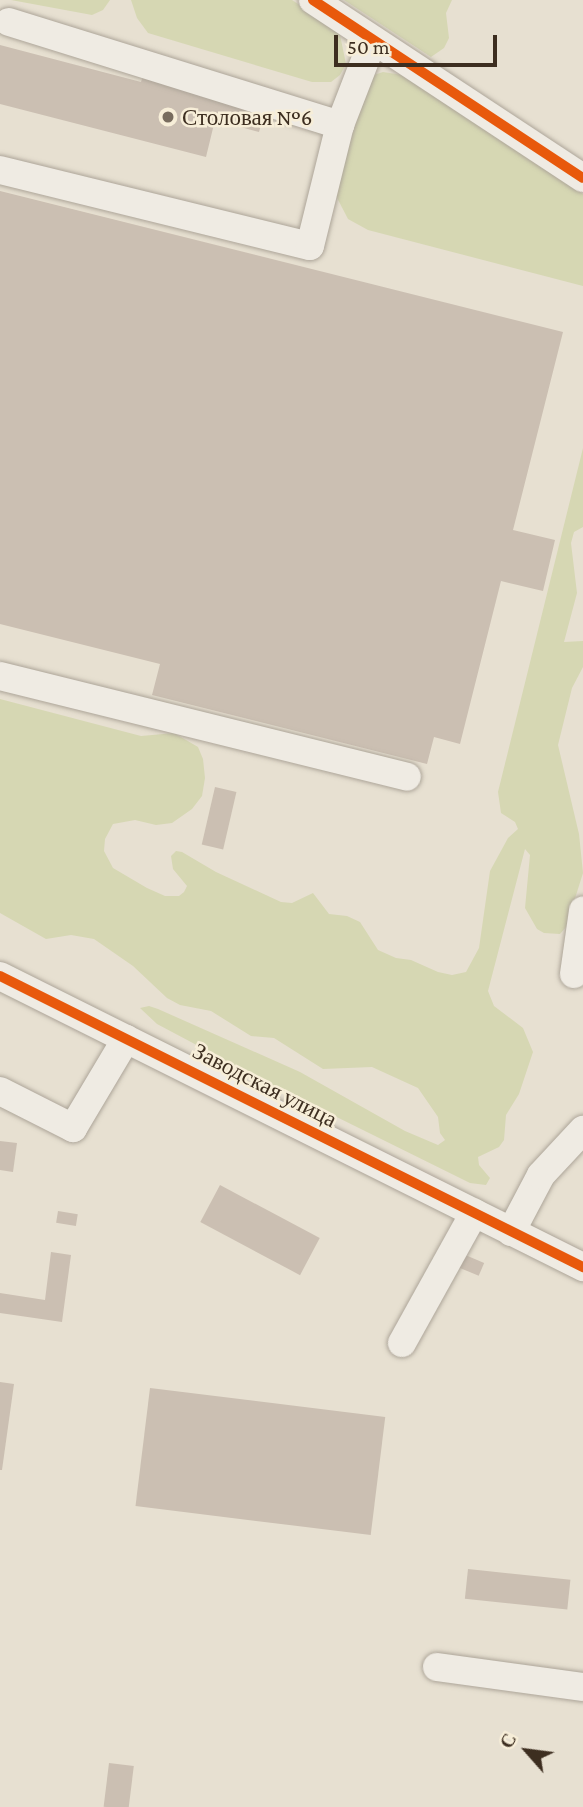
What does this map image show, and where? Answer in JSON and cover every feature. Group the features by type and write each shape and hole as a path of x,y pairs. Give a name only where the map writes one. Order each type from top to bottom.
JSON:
{"street":[{"path":"313,0 583,178"},
{"path":"9,22 340,125"},
{"path":"0,170 310,246 340,125 373,40"},
{"path":"0,676 407,777"},
{"path":"574,974 583,911"},
{"name":"Заводская улица","path":"0,975 583,1267"},
{"path":"0,1091 73,1128 126,1039"},
{"path":"512,1232 541,1175 583,1130"},
{"path":"402,1343 474,1213"},
{"path":"437,1667 583,1687"}],"green space":[{"path":"11,0 110,0 103,10 92,15"},
{"path":"131,0 292,0 332,26 340,35 346,64 340,75 331,82 312,82 148,33 137,18"},
{"path":"344,0 452,0 446,13 449,38 444,48 431,57"},
{"path":"383,72 402,75 583,194 583,286 368,230 348,219 334,192 371,76"},
{"path":"583,448 583,527 574,532 571,543 577,593 564,642 583,641 583,667 572,688 558,745 579,834 583,873 566,927 560,934 544,933 537,929 525,908 530,855 525,849 488,991 494,1006 523,1028 533,1052 519,1094 506,1115 504,1140 499,1147 478,1157 479,1165 490,1178 486,1185 470,1183 270,1084 157,1024 140,1008 149,1006 158,1009 300,1072 405,1131 438,1145 445,1140 440,1133 438,1117 418,1088 372,1067 323,1069 274,1038 251,1036 211,1011 180,1005 167,998 133,966 94,939 71,935 46,939 0,913 0,699 141,736 174,733 198,747 203,759 205,778 202,796 192,809 172,823 156,825 135,820 113,824 105,839 104,851 113,868 147,888 165,896 179,896 184,892 187,886 173,869 171,856 176,851 182,852 216,872 281,902 292,903 313,893 329,914 347,916 360,922 378,950 396,958 411,960 452,975 466,972 479,948 490,871 508,838 518,829 515,822 501,813 498,792"}],"building":[{"path":"0,45 141,82 145,70 265,110 259,132 215,120 206,157 0,104"},
{"path":"0,191 563,332 513,530 555,540 543,591 501,581 460,744 434,737 427,764 152,695 160,664 0,624"},
{"path":"215,787 236,792 223,849 202,844"},
{"path":"0,1141 17,1143 13,1172 0,1170"},
{"path":"220,1185 320,1238 300,1275 200,1222"},
{"path":"58,1211 78,1214 76,1226 56,1223"},
{"path":"51,1252 71,1255 62,1322 0,1313 0,1293 45,1300"},
{"path":"463,1254 484,1263 479,1276 458,1267"},
{"path":"0,1382 14,1384 2,1470 0,1470"},
{"path":"150,1388 385,1417 371,1535 135,1506"},
{"path":"468,1569 570,1580 567,1610 465,1599"},
{"path":"109,1763 134,1766 129,1807 104,1807"}],"cycle path":[{"path":"313,0 583,178"},
{"path":"0,976 583,1267"}],"place":[{"name":"Столовая №6","path":"168,117"}]}
